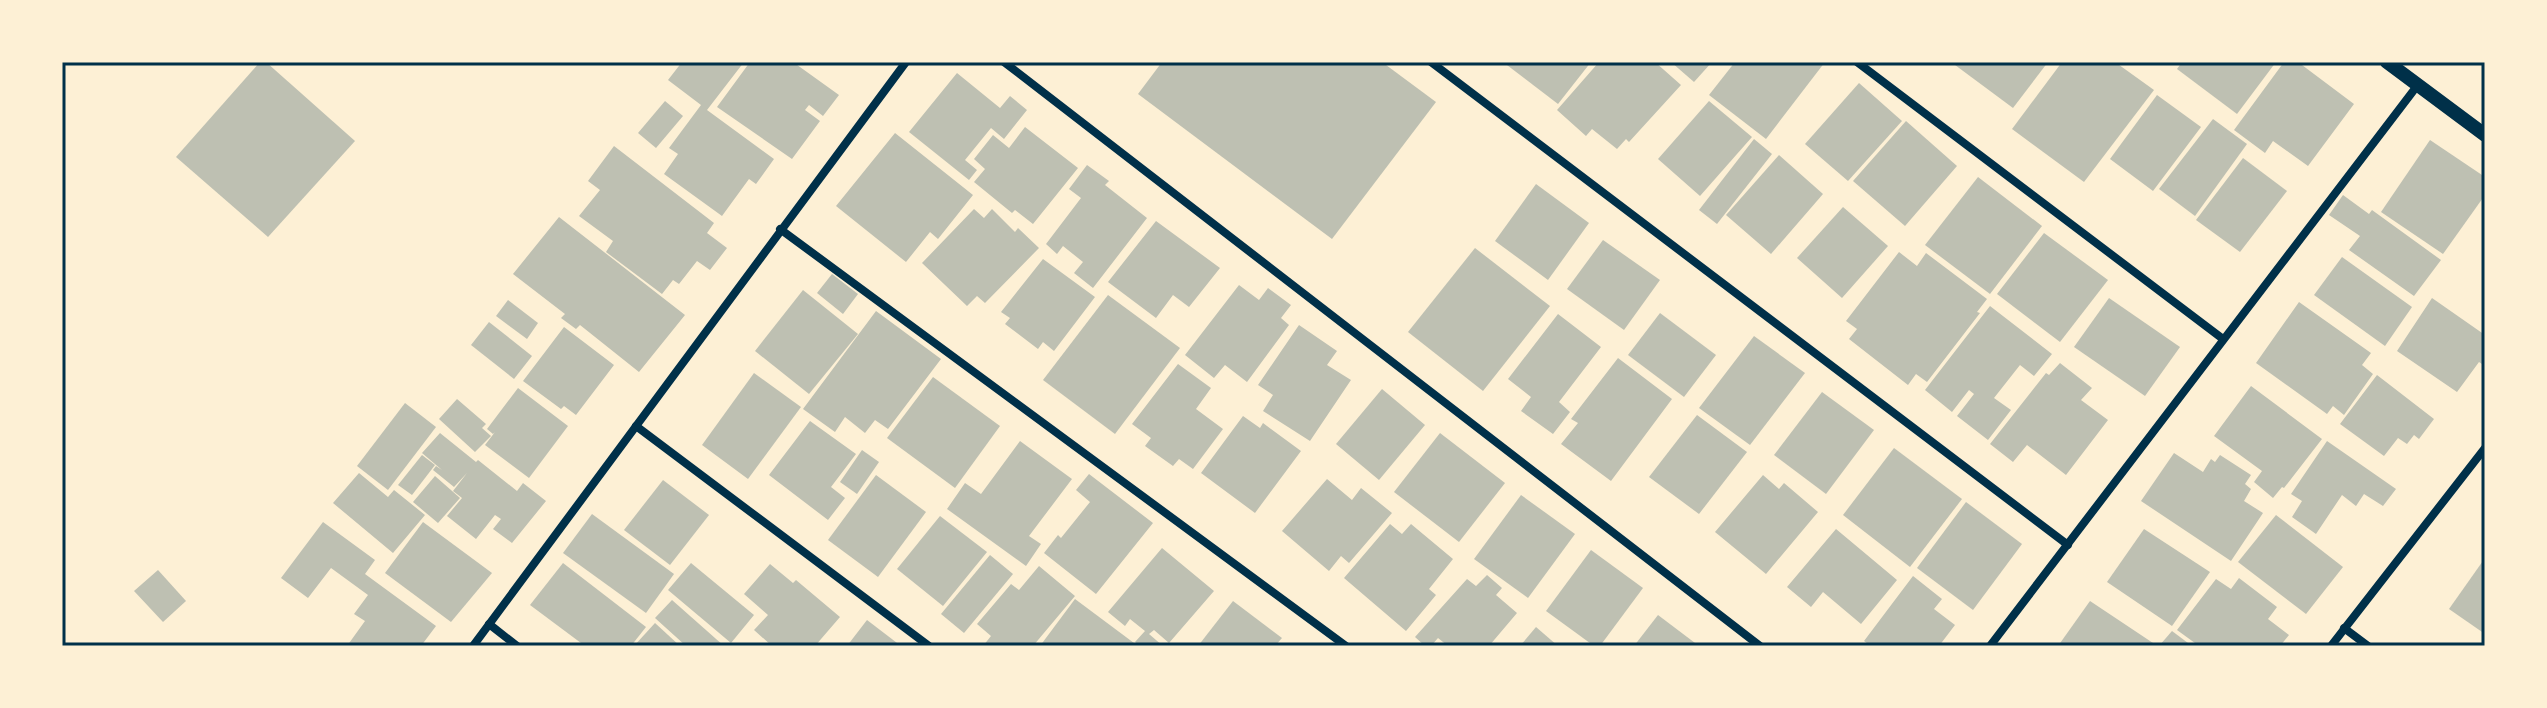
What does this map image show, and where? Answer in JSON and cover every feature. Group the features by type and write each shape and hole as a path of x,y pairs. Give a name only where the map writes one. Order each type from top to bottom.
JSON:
{"street":[{"path":"473,646 906,62"},
{"path":"1004,62 1760,646"},
{"path":"1431,62 2068,545"},
{"path":"1857,62 2223,339"},
{"path":"2387,62 2485,135"},
{"path":"1990,646 2417,86"},
{"path":"780,229 1346,646"},
{"path":"636,426 929,646"},
{"path":"2331,646 2485,448"},
{"path":"489,624 517,646"},
{"path":"2344,628 2368,646"}],"building":[{"path":"260,62 266,62 355,141 268,237 176,157"},
{"path":"682,62 744,62 707,110 774,159 756,184 749,179 722,216 664,174 678,154 669,148 701,105 668,80"},
{"path":"750,62 793,62 839,95 823,116 809,105 805,110 820,121 792,159 717,107"},
{"path":"1162,62 1382,62 1436,102 1332,239 1138,94"},
{"path":"1503,62 1591,62 1558,104"},
{"path":"1599,62 1655,62 1681,85 1629,142 1626,139 1617,149 1592,129 1586,136 1557,110"},
{"path":"1671,62 1712,62 1694,82"},
{"path":"1735,62 1825,62 1766,139 1709,95"},
{"path":"1951,62 2048,62 2013,108"},
{"path":"2062,62 2115,62 2154,90 2084,182 2012,129"},
{"path":"2182,62 2276,62 2237,114 2177,69"},
{"path":"2284,62 2298,62 2354,104 2308,166 2273,141 2265,153 2234,130"},
{"path":"957,73 1000,108 1010,96 1027,110 1004,139 991,128 965,160 977,170 969,180 909,132"},
{"path":"1859,83 1902,121 1848,181 1805,144"},
{"path":"2157,95 2201,127 2153,191 2110,159"},
{"path":"665,101 683,116 656,148 638,133"},
{"path":"1709,101 1752,137 1700,196 1658,159"},
{"path":"2213,119 2247,144 2195,216 2159,189"},
{"path":"1906,121 1957,166 1905,226 1853,181"},
{"path":"1025,127 1078,168 1033,224 1015,210 1012,213 974,182 985,169 974,159 993,135 1009,148"},
{"path":"895,133 973,195 938,239 930,232 906,262 836,206"},
{"path":"1754,139 1772,154 1717,224 1699,210"},
{"path":"2430,140 2485,177 2485,195 2443,254 2381,212"},
{"path":"614,146 714,223 707,233 727,248 710,270 697,261 679,284 673,280 662,294 606,252 613,241 579,216 600,190 588,181"},
{"path":"1779,155 1823,194 1771,254 1726,215"},
{"path":"2243,158 2287,191 2240,252 2196,220"},
{"path":"1087,165 1109,181 1105,185 1147,218 1093,288 1074,273 1083,262 1063,246 1057,254 1046,244 1081,198 1069,189"},
{"path":"1978,177 2042,226 1990,294 1925,245"},
{"path":"1536,184 1589,223 1548,280 1495,241"},
{"path":"2343,195 2369,214 2372,210 2441,260 2414,296 2349,250 2360,236 2329,215"},
{"path":"1843,207 1888,246 1842,298 1797,258"},
{"path":"974,209 984,218 992,209 1015,232 1018,228 1039,248 985,303 977,296 967,306 922,263"},
{"path":"559,217 685,315 639,372 580,325 576,329 561,318 565,314 513,274"},
{"path":"1156,221 1220,268 1189,307 1173,295 1156,318 1108,282"},
{"path":"2044,233 2108,280 2060,342 1997,294"},
{"path":"1603,240 1660,280 1624,330 1567,289"},
{"path":"1475,248 1550,306 1483,391 1408,332"},
{"path":"1899,252 1917,266 1926,253 1987,299 1977,312 1980,313 1927,382 1916,374 1908,385 1849,339 1857,329 1846,321"},
{"path":"2342,257 2412,307 2385,346 2314,295"},
{"path":"1043,259 1095,297 1054,351 1043,342 1038,349 1005,324 1010,318 1001,312"},
{"path":"832,274 858,294 843,314 817,293"},
{"path":"1239,285 1259,300 1268,288 1291,305 1281,318 1289,325 1247,382 1225,365 1214,378 1185,355"},
{"path":"803,290 858,334 809,394 755,351"},
{"path":"1108,295 1180,348 1115,434 1043,380"},
{"path":"2109,298 2180,347 2145,396 2074,347"},
{"path":"2432,298 2485,335 2485,366 2479,362 2457,392 2397,351"},
{"path":"508,300 538,323 527,339 496,316"},
{"path":"2299,302 2371,353 2362,365 2373,374 2344,415 2333,406 2327,414 2256,363"},
{"path":"1990,306 2052,354 2034,376 2020,365 1994,398 2011,410 1988,440 1957,416 1974,394 1969,390 1952,412 1925,390"},
{"path":"876,311 941,359 888,429 875,420 865,433 845,417 835,432 803,409"},
{"path":"1660,313 1716,355 1684,397 1628,355"},
{"path":"1558,314 1601,347 1559,402 1570,412 1553,434 1521,411 1531,397 1508,379"},
{"path":"489,322 532,356 514,379 471,345"},
{"path":"1299,325 1337,351 1327,365 1351,380 1310,441 1263,411 1273,395 1258,385"},
{"path":"564,327 614,365 576,415 564,406 561,409 523,381"},
{"path":"1754,336 1805,373 1750,445 1699,408"},
{"path":"1618,358 1672,399 1611,481 1561,444 1578,423 1571,419"},
{"path":"2060,363 2092,388 2081,400 2108,420 2066,475 2027,445 2013,462 1990,444 2046,373 2049,375"},
{"path":"1178,364 1211,388 1196,409 1223,429 1193,469 1179,459 1173,466 1145,446 1151,438 1132,424"},
{"path":"754,373 801,407 748,479 702,445"},
{"path":"2377,375 2434,419 2419,439 2414,435 2407,444 2398,438 2384,456 2340,424"},
{"path":"933,377 1000,426 955,488 887,438"},
{"path":"2251,386 2322,439 2273,498 2254,482 2262,471 2214,436"},
{"path":"518,388 568,426 529,478 485,445 495,432 493,434 487,429"},
{"path":"1382,389 1425,425 1379,480 1336,444"},
{"path":"1822,392 1874,430 1826,494 1774,455"},
{"path":"457,399 486,424 482,428 491,436 475,452 439,419"},
{"path":"405,403 436,427 388,490 357,466"},
{"path":"1697,415 1747,452 1699,514 1649,477"},
{"path":"1243,416 1260,428 1263,423 1301,451 1255,513 1201,473"},
{"path":"810,421 856,454 831,487 845,498 828,520 769,475"},
{"path":"440,433 517,491 523,483 546,501 512,543 493,529 501,519 495,515 476,539 447,516 462,498 453,491 467,473 454,487 433,470 436,466 442,470 422,453"},
{"path":"1440,433 1505,483 1459,542 1394,492"},
{"path":"1020,441 1072,479 1029,536 1041,544 1026,566 947,509 965,483 981,494"},
{"path":"2327,441 2396,489 2383,506 2364,494 2356,506 2342,495 2316,534 2292,517 2302,501 2291,494"},
{"path":"1894,448 1962,499 1910,567 1843,515"},
{"path":"862,450 879,462 857,494 840,482"},
{"path":"2174,453 2203,472 2211,459 2215,462 2220,455 2251,475 2245,484 2251,489 2244,501 2263,513 2231,561 2141,501"},
{"path":"422,455 435,465 412,495 398,485"},
{"path":"359,473 388,497 394,490 425,515 393,553 333,503"},
{"path":"1089,474 1153,523 1096,594 1044,553 1058,535 1061,538 1090,502 1076,490"},
{"path":"876,475 926,512 878,577 828,540"},
{"path":"1763,475 1779,489 1784,483 1818,512 1766,574 1715,532"},
{"path":"435,476 460,498 438,523 413,502"},
{"path":"1327,479 1352,500 1361,488 1392,513 1349,563 1341,556 1329,571 1282,531"},
{"path":"663,480 709,515 670,565 624,530"},
{"path":"1521,495 1575,534 1528,598 1474,559"},
{"path":"1966,502 2022,544 1973,610 1917,568"},
{"path":"592,514 674,574 646,613 563,553"},
{"path":"2276,515 2343,567 2306,614 2238,562"},
{"path":"940,516 987,552 943,606 897,569"},
{"path":"323,522 375,560 365,574 436,626 421,646 347,646 365,621 354,614 368,595 331,568 308,598 281,578"},
{"path":"423,522 492,573 451,622 385,573"},
{"path":"1390,524 1402,534 1411,524 1453,559 1429,589 1436,595 1406,631 1344,578"},
{"path":"1836,529 1897,580 1861,624 1823,592 1811,607 1787,587"},
{"path":"2144,529 2210,572 2172,626 2107,582"},
{"path":"1162,548 1214,591 1169,643 1154,630 1149,634 1163,646 1140,646 1135,642 1145,631 1130,619 1125,626 1108,612"},
{"path":"1591,550 1643,588 1600,646 1594,646 1546,611"},
{"path":"990,555 1013,574 964,633 941,614"},
{"path":"2485,558 2485,634 2449,609"},
{"path":"563,563 646,627 631,646 585,646 530,605"},
{"path":"691,563 754,615 731,643 668,590"},
{"path":"770,564 793,583 796,580 840,617 815,646 772,646 754,630 768,615 744,594"},
{"path":"1039,566 1075,596 1033,646 983,646 991,636 977,624 1011,584 1019,590"},
{"path":"158,570 186,601 163,622 134,591"},
{"path":"1487,575 1502,588 1496,595 1517,613 1489,646 1448,646 1438,638 1431,646 1425,646 1415,637 1467,579 1476,586"},
{"path":"1913,576 1942,599 1934,609 1955,625 1939,646 1871,646 1864,641"},
{"path":"2239,578 2277,607 2268,619 2289,635 2280,646 2199,646 2177,630 2216,579 2231,589"},
{"path":"1075,599 1138,646 1040,646"},
{"path":"672,600 724,646 686,646 655,618"},
{"path":"1233,601 1282,638 1275,646 1198,646"},
{"path":"2090,601 2153,643 2151,646 2058,646"},
{"path":"1658,615 1699,646 1634,646"},
{"path":"867,620 901,646 847,646"},
{"path":"655,623 680,646 634,646"},
{"path":"1536,627 1558,646 1520,646"},
{"path":"2172,631 2192,646 2159,646"}]}
